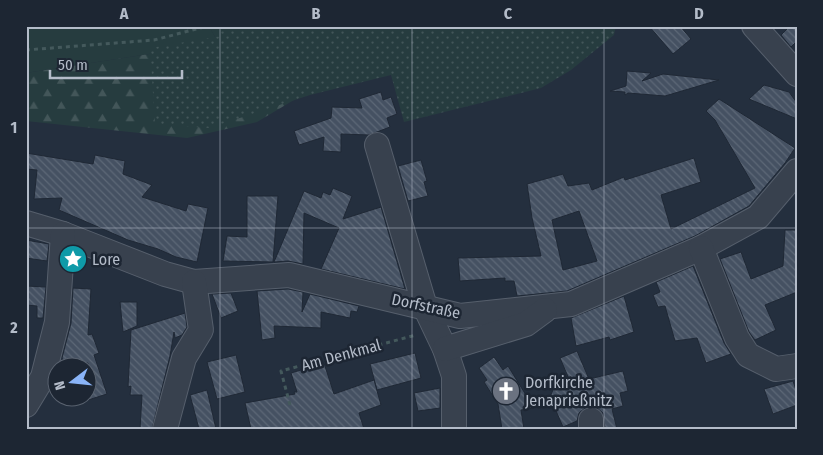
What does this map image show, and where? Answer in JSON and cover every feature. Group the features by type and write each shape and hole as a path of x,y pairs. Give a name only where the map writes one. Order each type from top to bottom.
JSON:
{"street":[{"path":"754,26 797,74"},
{"path":"377,145 425,307 454,376 454,429"},
{"name":"Dorfstraße","path":"26,223 63,234 165,274 194,282 289,275 460,316 571,304 701,248 758,217 797,171"},
{"path":"26,405 42,378 57,322 63,234"},
{"path":"701,248 737,338 748,355 776,369 797,366"},
{"path":"165,429 184,358 201,330 194,282"},
{"path":"440,339 526,324 550,306"}],"path":[{"path":"26,50 154,40 208,26"},
{"name":"Am Denkmal","path":"290,405 281,371 440,339"}],"green space":[{"path":"26,26 209,26 243,86 156,53 26,73"},
{"path":"209,26 581,26 409,61 304,94 257,122 187,138 26,121 26,73 156,53 243,86"},
{"path":"220,26 616,26 614,35 571,70 541,88 404,122 391,75 310,95 209,128 155,124 150,48 221,36"}],"building":[{"path":"649,26 680,26 691,39 673,54"},
{"path":"790,26 797,26 797,41 791,47 781,35"},
{"path":"627,71 651,73 642,81 663,74 719,80 665,96 628,93 625,95 625,92 610,91 626,86"},
{"path":"764,85 789,92 797,103 797,119 749,99"},
{"path":"381,92 383,100 391,97 397,114 387,118 390,127 369,135 341,134 341,152 323,151 324,137 299,145 294,131 331,118 332,107 362,108 359,99"},
{"path":"719,99 795,148 749,206 695,236 567,291 517,296 514,281 505,281 505,278 460,281 458,258 541,256 532,218 527,184 563,174 568,186 589,183 592,190 624,177 625,180 694,158 701,182 661,195 671,229 755,188 715,120 706,111","holes":["579,211 597,261 563,270 552,220"]},
{"path":"26,153 93,164 95,155 125,161 123,174 152,185 142,197 186,211 188,204 208,208 197,262 176,257 158,249 128,240 59,210 62,198 34,199 37,170 26,169"},
{"path":"421,160 427,181 424,182 428,196 408,201 398,166"},
{"path":"333,188 352,196 343,219 381,207 405,289 321,269 339,228 304,213 303,264 288,261 274,262 304,191 321,198 323,192 330,195"},
{"path":"247,196 278,196 273,262 223,261 227,236 247,237"},
{"path":"785,230 797,230 797,292 765,305 776,330 755,340 749,332 720,259 741,252 751,279 783,266"},
{"path":"26,240 49,244 47,261 26,258"},
{"path":"693,266 724,343 731,354 706,363 697,338 675,341 665,306 658,307 653,295 660,292 656,282"},
{"path":"26,286 46,287 43,318 37,318 37,306 26,305"},
{"path":"73,288 91,289 88,335 92,334 99,353 94,355 95,358 62,358 71,323"},
{"path":"288,289 303,292 302,312 310,294 359,306 357,312 351,311 350,318 321,312 321,328 274,326 275,338 262,340 257,291"},
{"path":"231,293 238,311 221,318 212,294"},
{"path":"624,296 634,332 610,340 609,337 576,346 571,318"},
{"path":"120,302 137,302 137,326 123,332"},
{"path":"185,313 187,327 182,335 175,338 174,332 152,429 140,429 142,395 130,395 131,386 128,387 131,330"},
{"path":"577,351 589,379 623,371 628,391 620,393 623,406 612,409 617,429 605,429 603,413 591,406 579,413 577,421 563,427 550,397 555,385 569,379 560,358"},
{"path":"415,353 421,378 377,390 370,364"},
{"path":"236,355 245,392 217,399 207,362"},
{"name":"Dorfkirche Jenaprießnitz","path":"494,357 503,370 508,366 534,408 521,410 524,429 502,429 498,404 484,382 487,380 479,368"},
{"path":"324,363 334,394 374,380 381,405 359,413 364,429 251,429 245,403 295,394 294,392 297,392 291,373"},
{"path":"98,367 107,394 98,397"},
{"path":"793,381 797,393 797,405 773,414 764,389"},
{"path":"440,388 440,408 418,411 414,393"},
{"path":"207,390 216,429 199,429 190,395"}],"place":[{"name":"Lore","path":"73,259"},
{"name":"Dorfkirche Jenaprießnitz","path":"506,391"}]}
